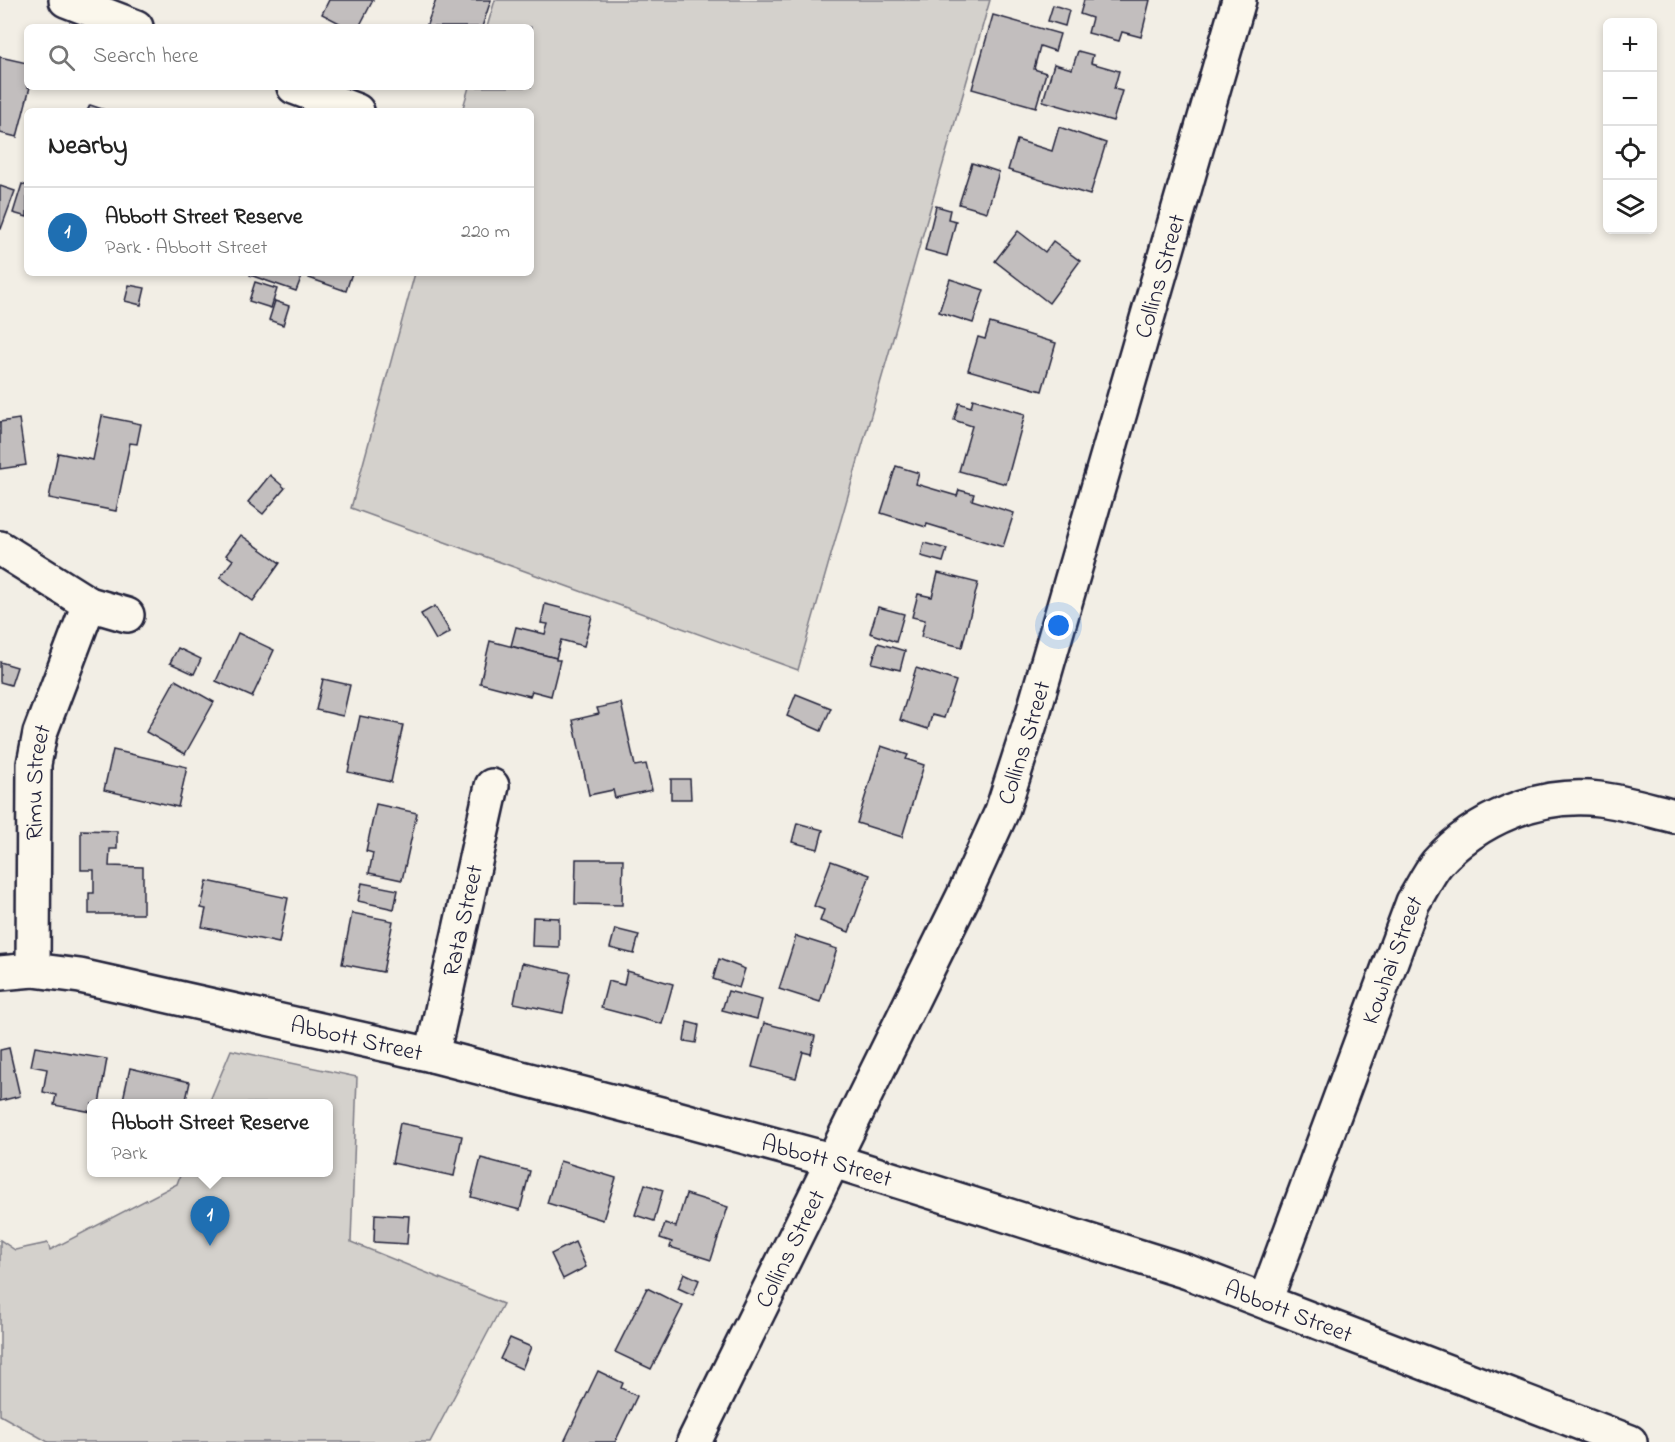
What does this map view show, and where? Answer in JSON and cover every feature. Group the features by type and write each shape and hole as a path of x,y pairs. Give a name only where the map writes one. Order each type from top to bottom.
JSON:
{"street":[{"path":"66,0 128,24"},
{"name":"Collins Street","path":"694,1442 834,1161 1002,812 1030,724 1239,0"},
{"path":"302,90 349,108"},
{"path":"0,548 89,604 127,615"},
{"name":"Rimu Street","path":"33,970 34,764 40,733 89,604"},
{"name":"Rata Street","path":"432,1055 492,786"},
{"name":"Kowhai Street","path":"1265,1301 1413,903 1436,864 1468,834 1494,819 1523,807 1559,800 1597,799 1675,816"},
{"name":"Abbott Street","path":"0,973 33,970 80,976 432,1055 834,1161 1188,1272 1630,1442"}],"shaded area":[{"path":"495,0 990,0 798,670 351,508 414,276 534,276 534,108 463,108 468,90 534,90 534,24 488,24"},
{"path":"231,1050 357,1077 351,1242 503,1304 430,1442 48,1442 0,1415 0,1240 15,1250 48,1243 50,1250 177,1184 180,1177 333,1177 333,1099 211,1099"}],"building":[{"path":"329,0 373,0 361,24 341,24 322,14"},
{"path":"436,0 491,0 483,24 427,24"},
{"path":"1084,0 1150,0 1141,37 1122,32 1119,41 1088,33 1092,18 1080,14"},
{"path":"1053,5 1069,10 1065,26 1048,21"},
{"path":"993,15 1060,34 1055,51 1040,46 1034,69 1046,73 1036,107 972,89"},
{"path":"1078,51 1093,55 1091,63 1119,71 1114,89 1122,91 1113,121 1043,101 1054,64 1072,69"},
{"path":"0,57 24,62 24,90 29,90 17,137 0,133"},
{"path":"1059,127 1106,143 1090,195 1008,170 1017,140 1052,151"},
{"path":"972,163 999,172 987,212 959,204"},
{"path":"22,184 24,185 24,216 13,213"},
{"path":"0,186 15,191 1,229 0,229"},
{"path":"936,206 950,210 948,219 956,221 947,256 925,250"},
{"path":"1018,231 1045,252 1053,241 1080,261 1049,303 995,261"},
{"path":"253,276 302,276 296,291"},
{"path":"309,276 351,276 346,291 309,278"},
{"path":"950,279 984,290 973,323 939,312"},
{"path":"255,282 277,289 271,308 249,301"},
{"path":"129,285 145,288 141,305 125,301"},
{"path":"275,301 289,306 283,325 269,320"},
{"path":"990,323 1056,343 1042,391 968,370 978,337 985,339"},
{"path":"973,399 1025,414 1006,484 959,471 972,426 954,420 959,403 971,407"},
{"path":"102,416 141,424 137,444 130,443 116,511 49,498 58,453 93,460"},
{"path":"19,419 26,465 0,469 0,422"},
{"path":"896,466 919,473 916,484 957,496 959,490 974,494 972,500 1014,513 1003,547 881,513"},
{"path":"270,475 285,488 263,514 248,502"},
{"path":"241,535 280,563 253,601 220,577 233,560 226,555"},
{"path":"924,543 947,549 943,562 921,556"},
{"path":"938,573 978,583 962,647 921,637 925,620 912,617 918,594 932,597"},
{"path":"545,604 592,616 584,646 561,640 556,658 511,646 516,627 545,634 548,624 541,623"},
{"path":"435,606 450,632 436,640 421,614"},
{"path":"878,607 904,614 896,642 870,633"},
{"path":"238,633 274,650 252,697 216,681"},
{"path":"490,641 560,660 551,696 532,691 530,696 480,683"},
{"path":"878,643 905,651 900,670 872,663"},
{"path":"178,648 201,659 194,674 170,663"},
{"path":"0,662 17,667 11,685 0,682"},
{"path":"916,668 956,681 944,718 932,715 928,729 900,720"},
{"path":"323,679 350,685 343,716 316,710"},
{"path":"175,680 214,702 185,754 146,732"},
{"path":"796,694 831,708 821,731 787,716"},
{"path":"621,703 635,766 646,764 652,790 615,798 613,790 589,795 573,720 599,714 597,708"},
{"path":"360,716 403,725 391,782 348,772"},
{"path":"881,746 908,755 906,759 924,765 902,837 857,823"},
{"path":"113,750 187,767 178,807 104,790"},
{"path":"671,779 690,779 691,799 671,799"},
{"path":"376,804 417,813 402,880 369,873 373,853 366,851"},
{"path":"797,823 823,830 818,849 792,842"},
{"path":"81,830 117,831 117,849 110,849 109,866 143,867 143,914 89,914 89,893 94,893 94,870 81,870"},
{"path":"576,859 623,859 622,905 575,904"},
{"path":"831,861 870,875 849,932 820,921 824,910 814,906"},
{"path":"207,881 288,898 279,943 202,927 206,909 201,908"},
{"path":"362,883 398,890 394,909 358,901"},
{"path":"352,913 393,921 383,972 342,964"},
{"path":"533,917 559,918 559,947 532,946"},
{"path":"615,929 639,935 634,954 610,948"},
{"path":"796,936 837,949 820,1002 779,989"},
{"path":"719,959 745,969 739,988 713,979"},
{"path":"522,963 571,973 563,1013 514,1003"},
{"path":"627,971 673,984 662,1024 601,1008 608,981 624,985"},
{"path":"728,991 762,1000 757,1019 722,1010"},
{"path":"687,1022 699,1025 696,1043 684,1041"},
{"path":"764,1023 815,1036 811,1054 803,1052 796,1078 752,1067"},
{"path":"35,1047 107,1059 100,1099 87,1099 87,1111 54,1105 56,1095 43,1092 47,1069 31,1066"},
{"path":"9,1048 20,1096 0,1101 0,1050"},
{"path":"130,1068 190,1082 186,1099 123,1099"},
{"path":"400,1123 462,1136 454,1176 392,1163"},
{"path":"481,1158 530,1171 520,1210 471,1197"},
{"path":"560,1161 616,1178 603,1220 547,1203"},
{"path":"645,1184 663,1190 654,1221 635,1215"},
{"path":"686,1194 728,1207 711,1260 670,1247 672,1242 660,1238 665,1223 676,1227"},
{"path":"375,1214 409,1216 407,1244 374,1242"},
{"path":"575,1242 586,1267 563,1279 551,1254"},
{"path":"684,1273 699,1280 693,1295 678,1288"},
{"path":"647,1288 683,1306 651,1369 615,1352"},
{"path":"510,1338 531,1347 522,1369 500,1359"},
{"path":"598,1371 623,1383 621,1388 637,1396 615,1442 564,1442"}],"place":[{"name":"Abbott Street Reserve","path":"210,1246"}]}
